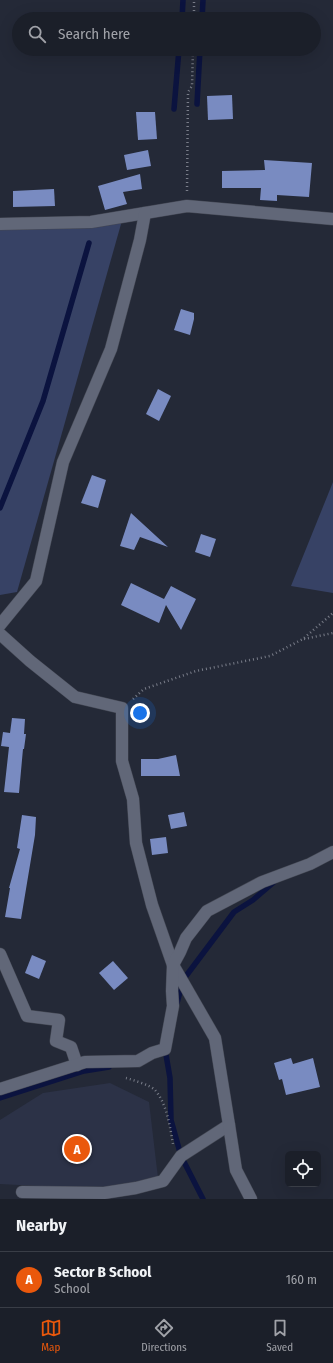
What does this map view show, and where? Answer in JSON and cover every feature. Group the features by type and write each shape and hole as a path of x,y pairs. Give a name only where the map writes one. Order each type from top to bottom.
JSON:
{"street":[{"path":"0,224 91,222 187,206 333,219"},
{"path":"0,625 36,581 64,462 111,349 140,240 145,213"},
{"path":"0,634 30,661 75,697 122,708 122,762 133,799 136,843 152,904 173,965 215,1038 236,1170 251,1199"},
{"path":"0,1089 85,1062 138,1061 165,1049 173,1006 173,965 186,938 207,911 262,882 310,864 333,852"},
{"path":"0,954 27,1016 59,1020 56,1041 71,1047 77,1065"},
{"path":"22,1192 104,1196 163,1181 181,1156 229,1125"}],"path":[{"path":"194,0 194,12"},
{"path":"187,206 188,92 192,86 193,56"},
{"path":"122,708 144,689 196,672 270,656 303,639 333,614"},
{"path":"303,639 333,633"},
{"path":"120,1075 154,1089 162,1103 169,1125 175,1164"}],"shaded area":[{"path":"123,217 17,592 0,595 0,224"},
{"path":"333,482 333,593 291,586"},
{"path":"110,1083 149,1102 158,1178 135,1185 107,1187 76,1188 0,1184 0,1120 43,1093"}],"building":[{"path":"232,95 233,119 208,120 207,96"},
{"path":"136,112 155,112 157,139 138,140"},
{"path":"148,150 151,166 127,170 124,155"},
{"path":"264,160 312,163 309,197 277,195 277,201 260,200 261,188 222,188 222,171 265,170"},
{"path":"140,174 142,189 123,192 127,204 105,210 98,186"},
{"path":"54,189 55,206 13,207 13,191"},
{"path":"181,309 194,313 190,335 174,330"},
{"path":"158,389 171,396 159,421 146,414"},
{"path":"92,475 106,480 98,508 81,503"},
{"path":"131,513 168,547 140,537 134,550 120,546"},
{"path":"201,534 216,539 210,557 195,552"},
{"path":"131,583 164,599 171,586 196,599 181,630 166,605 159,623 121,605"},
{"path":"12,718 25,719 24,734 26,734 23,749 19,793 4,792 9,747 1,746 3,732 10,733"},
{"path":"176,755 180,776 141,776 141,759 158,759"},
{"path":"184,812 187,826 171,829 168,815"},
{"path":"22,815 36,817 35,835 21,919 5,917 9,888 20,849 17,848"},
{"path":"166,837 168,853 152,855 150,839"},
{"path":"32,955 46,961 39,979 25,973"},
{"path":"113,961 128,978 114,990 99,973"},
{"path":"291,1058 293,1064 313,1058 320,1087 286,1095 282,1079 279,1080 274,1063"}],"waterway":[{"path":"182,12 183,0"},
{"path":"202,12 203,0"},
{"path":"174,109 178,56"},
{"path":"197,104 200,56"},
{"path":"0,508 43,401 89,243"},
{"path":"177,1003 183,980 234,912 253,900 274,882"},
{"path":"165,1049 170,1078 171,1120 181,1156 203,1199"},
{"path":"0,1098 84,1071 109,1067"}],"place":[{"name":"Sector B School","path":"77,1149"}]}
